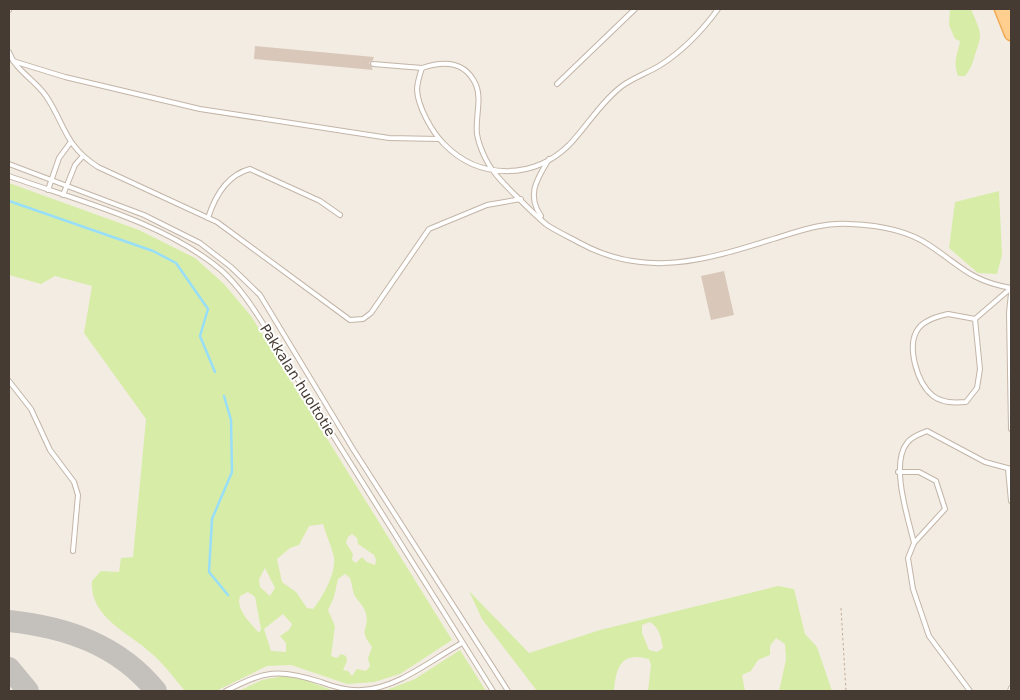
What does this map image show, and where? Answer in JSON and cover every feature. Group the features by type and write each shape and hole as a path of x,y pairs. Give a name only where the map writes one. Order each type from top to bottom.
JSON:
{"main road":[{"path":"1001,9 1011,34"}],"lane":[{"path":"557,84 635,9"},
{"path":"422,68 417,90 423,109 440,139 456,155 494,172 528,169 549,160 568,145 600,107 622,86 660,65 700,33 718,9"},
{"path":"9,52 10,60 46,96 70,143 82,157 98,167 208,218 276,264 350,320 363,319 371,313 429,229 487,205 521,199"},
{"path":"10,60 65,77 200,109 388,138 440,139"},
{"path":"373,64 422,68 440,62 455,64 467,73 477,86 477,134 484,155 494,172 546,224 592,250 632,263 663,265 696,260 816,226 849,224 882,227 906,233 928,244 959,268 987,284 1011,288"},
{"path":"48,190 60,158 70,143"},
{"path":"63,195 75,165 82,157"},
{"path":"546,224 535,208 533,193 536,181 549,160"},
{"path":"9,164 144,215 200,242 231,267 260,295 353,449 508,691"},
{"path":"208,218 213,200 226,183 238,172 250,169 320,201 340,215"},
{"name":"Pakkalan huoltotie","path":"9,176 125,218 171,238 209,261 239,289 268,330 493,691"},
{"path":"975,319 1011,288"},
{"path":"1011,293 1011,429"},
{"path":"948,314 975,319 980,368 977,388 966,402 952,404 933,396 920,378 912,344 918,328 934,318 948,314"},
{"path":"9,381 31,409 50,450 74,482 78,495 73,551"},
{"path":"914,543 898,472 906,444 915,436 928,431 985,462 1010,469 1011,501"},
{"path":"898,472 919,472 936,481 945,509 914,543 908,558 912,581 929,636 970,691"},
{"path":"226,691 257,676 278,672 304,677 338,688 361,690 390,684 462,643"}],"path":[{"path":"841,608 846,691"}],"green space":[{"path":"950,9 971,9 979,29 979,43 972,65 965,76 958,76 956,59 960,41 955,39 949,25"},
{"path":"9,183 139,230 195,258 224,284 251,316 452,640 400,674 374,682 347,684 291,665 267,666 216,691 185,691 156,657 112,623 97,605 93,594 92,581 101,571 119,572 121,558 133,557 146,419 84,333 92,286 55,276 41,284 9,275","holes":["323,524 333,554 334,564 328,585 313,609 307,608 296,592 282,582 277,559 290,548 299,545 309,526","352,534 357,538 358,544 374,555 375,565 367,562 362,557 356,563 352,560 353,554 346,543 348,537","265,568 275,588 270,596 260,587 259,579","345,574 350,578 354,594 366,614 365,636 372,647 368,658 370,666 366,671 357,669 352,676 348,671 343,670 347,661 346,656 341,654 337,658 331,656 335,626 328,610 334,597 338,579","248,592 255,597 261,629 259,633 242,611 239,601 240,596","283,614 292,624 289,630 280,636 286,643 286,652 271,651 264,629"]},
{"path":"999,191 1002,255 997,274 978,273 949,248 955,202"},
{"path":"778,586 794,589 805,634 817,647 832,691 779,691 786,660 785,644 776,638 770,646 770,655 758,660 751,671 742,675 745,691 648,691 651,665 649,659 632,657 626,659 619,668 614,691 537,691 482,619 469,591 529,653 600,630","holes":["650,622 656,627 663,648 657,652 649,650 642,633 642,625"]},
{"path":"460,650 486,691 384,691 415,679"},
{"path":"283,676 303,679 334,691 239,691 262,680"}],"building":[{"path":"255,46 374,57 369,63 373,70 254,59"},
{"path":"724,271 734,315 711,320 701,276"}],"waterway":[{"path":"9,201 153,251 176,263 208,309 200,336 215,372"},
{"path":"224,396 231,420 232,472 212,519 209,572 228,595"}],"taxiway":[{"path":"9,621 51,628 90,641 108,650 125,662 156,691"},
{"path":"9,668 28,691"}]}
